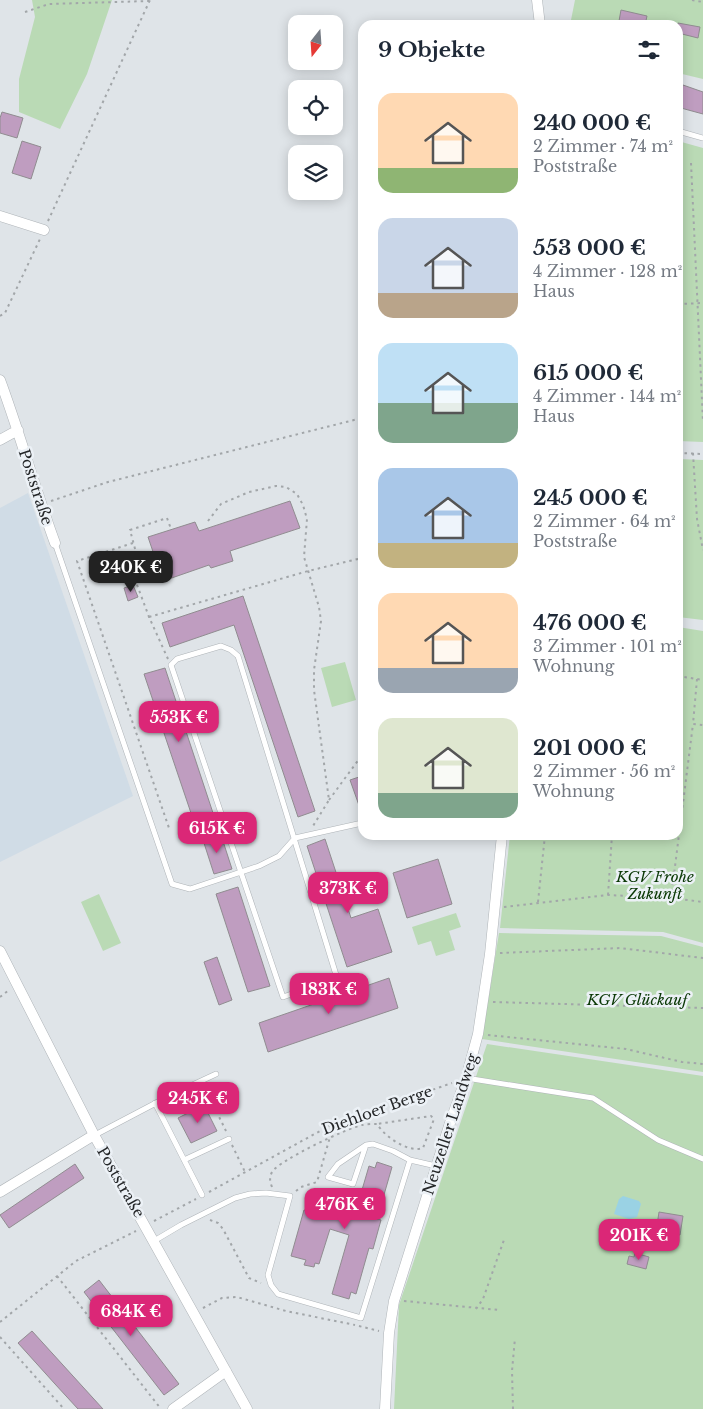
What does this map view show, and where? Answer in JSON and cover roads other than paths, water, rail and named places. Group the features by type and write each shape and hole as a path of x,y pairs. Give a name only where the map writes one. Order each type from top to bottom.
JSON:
{"street":[{"path":"537,0 539,20"},
{"path":"0,216 44,230"},
{"name":"Poststraße","path":"0,380 54,543"},
{"name":"Poststraße","path":"0,440 18,430"},
{"name":"Neuzeller Landweg","path":"385,1409 389,1333 394,1301 436,1166 466,1078 478,1034 496,908 502,840"},
{"name":"Poststraße","path":"0,951 94,1135 247,1409"},
{"path":"0,1192 94,1135"},
{"path":"173,1409 226,1371"}],"lane":[{"path":"683,132 703,138"},
{"path":"54,543 172,884 190,889 242,872 278,856 295,838 358,824"},
{"path":"221,646 231,650 238,656 295,838 337,978 283,997 171,665 177,659 221,646"},
{"path":"94,1135 216,1074"},
{"path":"466,1078 593,1098 658,1140 703,1159"},
{"path":"155,1103 202,1195"},
{"path":"184,1160 229,1139"},
{"path":"366,1145 353,1184 328,1177 338,1164 366,1145 373,1144 393,1151 410,1160 436,1166"},
{"path":"154,1241 181,1224 198,1218 235,1198 250,1194 266,1193 290,1196 268,1276 270,1285 278,1294 361,1318 410,1160"}],"water":[{"path":"623,1196 639,1201 641,1204 637,1217 629,1219 614,1214 619,1199"}],"park label":[{"name":"KGV Frohe Zukunft","path":"655,884"},
{"name":"KGV Glückauf","path":"637,999"}]}
